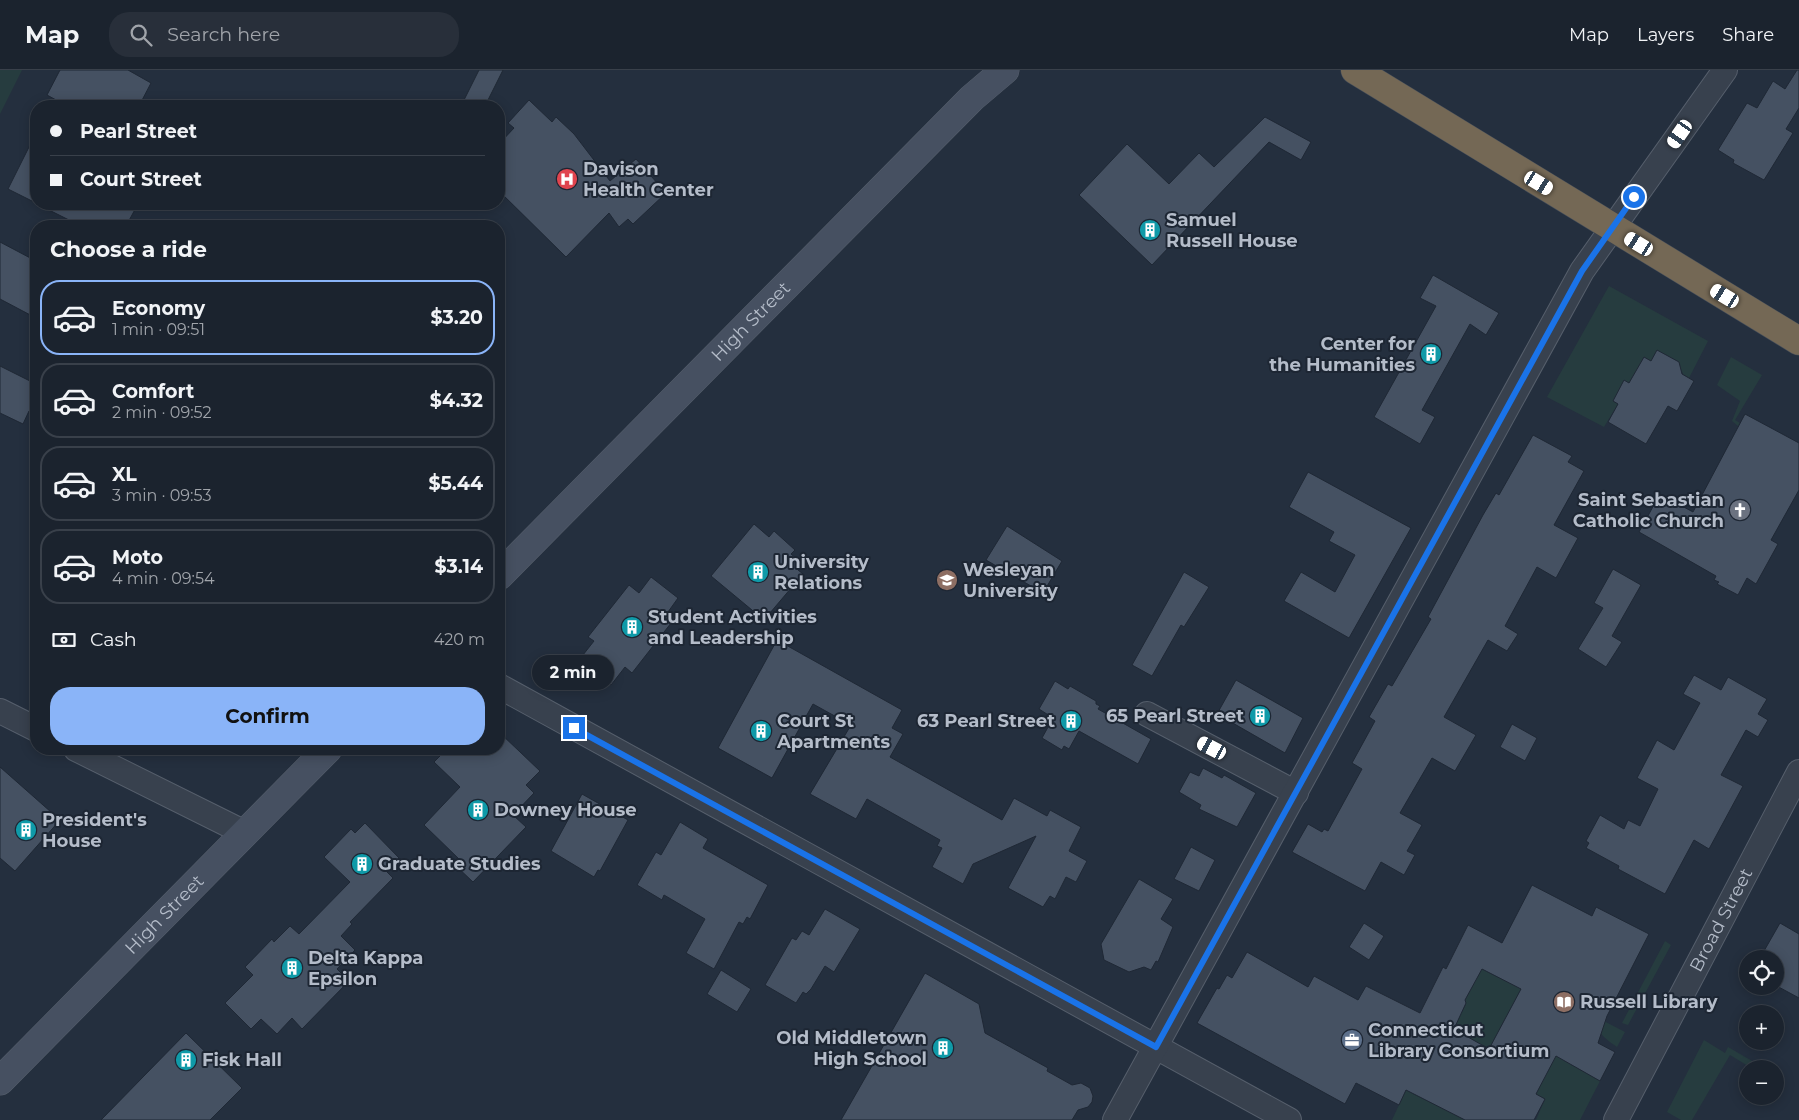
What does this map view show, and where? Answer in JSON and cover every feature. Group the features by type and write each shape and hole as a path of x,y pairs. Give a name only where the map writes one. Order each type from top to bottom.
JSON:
{"highway":[{"path":"1354,70 1799,341"}],"street":[{"name":"High Street","path":"505,570 972,98 1004,70"},
{"path":"1115,1120 1582,271 1725,70"},
{"path":"505,689 1289,1120"},
{"path":"0,711 30,726"},
{"path":"1147,714 1296,793"},
{"path":"88,755 245,833"},
{"name":"High Street","path":"0,1081 322,755"},
{"name":"Broad Street","path":"1616,1120 1799,772"}],"green space":[{"path":"0,70 22,70 0,114"},
{"path":"1609,286 1708,341 1689,378 1683,374 1678,362 1657,350 1651,361 1644,357 1629,383 1624,381 1613,401 1618,404 1604,427 1547,397"},
{"path":"1731,357 1762,375 1735,420 1740,423 1738,426 1732,421 1740,401 1717,385"},
{"path":"1665,941 1671,945 1628,1025 1622,1023"},
{"path":"1478,967 1521,989 1489,1049 1449,1027 1456,1013 1462,1012 1466,1004 1465,1000 1473,985"},
{"path":"1596,1017 1625,1032 1617,1047 1602,1035"},
{"path":"1704,1040 1725,1053 1728,1047 1750,1060 1739,1060 1730,1055 1692,1120 1681,1120 1667,1112"},
{"path":"1556,1056 1600,1081 1580,1120 1536,1120 1545,1099 1534,1093"},
{"path":"1406,1090 1465,1120 1392,1120"}],"building":[{"path":"60,70 128,70 151,83 142,100 56,100 47,95"},
{"path":"479,70 503,70 488,100 464,100"},
{"path":"1797,70 1799,70 1799,108 1786,129 1793,133 1764,180 1733,163 1734,160 1718,150 1747,103 1757,108 1773,81 1785,89"},
{"name":"Davison Health Center","path":"529,100 552,122 556,117 574,134 610,181 636,159 666,193 633,224 628,219 619,227 609,213 566,257 505,197 505,138 514,128 508,123"},
{"name":"Samuel Russell House","path":"1265,117 1311,142 1301,160 1269,142 1152,265 1079,195 1127,144 1169,184 1199,153 1214,167"},
{"path":"30,145 30,200 8,189"},
{"path":"49,210 135,210 129,220 69,220"},
{"path":"0,242 30,258 30,315 0,299"},
{"name":"Center for the Humanities","path":"1433,275 1499,313 1486,335 1470,324 1422,410 1435,417 1420,444 1374,417 1436,306 1420,298"},
{"path":"1657,350 1679,362 1682,374 1694,381 1677,411 1668,406 1646,444 1608,422 1618,404 1613,401 1624,380 1629,383 1644,357 1651,361"},
{"path":"0,366 30,381 30,412 23,424 0,413"},
{"name":"Saint Sebastian Catholic Church","path":"1745,414 1799,443 1799,490 1771,540 1778,544 1756,584 1747,578 1738,595 1717,584 1719,582 1714,580 1716,576 1639,532 1660,494 1693,512"},
{"path":"1533,435 1572,456 1568,462 1584,471 1554,525 1578,538 1556,578 1537,567 1505,626 1518,634 1507,651 1488,640 1444,717 1476,735 1455,771 1432,758 1400,813 1422,825 1407,851 1415,855 1404,875 1381,862 1365,891 1292,852 1308,824 1322,832 1324,829 1328,831 1362,769 1352,763 1375,721 1369,717 1388,684 1392,686 1431,619 1428,617 1483,515 1496,493 1499,495"},
{"path":"1308,472 1411,528 1349,638 1284,601 1301,572 1335,592 1355,555 1329,541 1334,532 1289,507"},
{"name":"University Relations","path":"754,524 769,537 774,531 795,550 791,554 803,564 798,570 803,574 764,620 711,576"},
{"path":"1007,526 1062,561 1043,593 986,560"},
{"path":"1613,569 1641,585 1612,636 1622,642 1606,667 1578,649 1603,608 1594,603"},
{"path":"1184,572 1209,587 1184,627 1181,625 1152,676 1132,665"},
{"name":"Student Activities and Leadership","path":"651,577 678,598 668,612 675,618 632,673 625,667 611,685 579,660 594,641 588,637 629,585 639,593"},
{"path":"777,640 902,710 892,728 903,734 890,757 1002,820 1014,798 1047,816 1050,810 1081,827 1069,851 1087,861 1076,882 1066,877 1055,899 1050,896 1043,907 1008,888 1036,836 973,864 963,884 932,867 942,848 937,846 940,840 867,799 856,819 810,794 851,725 813,704 772,778 718,748"},
{"path":"1694,675 1721,690 1728,677 1767,699 1758,714 1768,720 1758,737 1746,730 1721,775 1743,786 1709,849 1694,840 1665,894 1618,869 1619,866 1586,848 1589,843 1586,841 1600,815 1624,829 1628,820 1640,826 1658,789 1637,778 1657,740 1674,750 1700,703 1683,694"},
{"name":"65 Pearl Street","path":"1236,680 1303,718 1285,753 1217,714"},
{"path":"1055,681 1068,689 1070,686 1096,701 1096,704 1100,706 1098,709 1151,739 1138,764 1079,731 1069,749 1064,746 1062,750 1042,738 1053,718 1039,709"},
{"path":"1512,724 1537,738 1525,761 1500,747"},
{"name":"Downey House","path":"505,738 540,771 526,785 534,793 513,815 526,827 473,882 454,864 459,859 424,825 460,787 434,762 441,755 505,755"},
{"name":"President's House","path":"0,767 60,820 15,871 0,858"},
{"path":"1203,768 1222,778 1224,775 1256,793 1237,827 1199,809 1201,805 1179,792 1190,772 1199,776"},
{"path":"582,794 628,820 600,871 598,870 594,877 551,851"},
{"path":"680,822 708,839 703,848 768,885 750,919 747,917 743,924 739,922 714,969 686,953 705,919 664,895 662,900 637,885 656,852 661,855"},
{"name":"Delta Kappa Epsilon","path":"365,823 399,858 386,871 393,878 350,922 352,924 341,936 355,950 337,969 349,981 302,1029 292,1018 277,1034 261,1019 251,1029 225,1003 253,975 245,967 272,939 274,942 290,926 299,934 350,882 324,857 351,829 355,833"},
{"path":"1191,847 1215,860 1199,891 1174,879"},
{"path":"1139,879 1173,899 1161,919 1173,927 1158,962 1156,961 1151,970 1144,967 1129,972 1104,960 1101,944"},
{"path":"1532,885 1592,916 1596,907 1649,934 1607,1016 1598,1043 1615,1052 1600,1081 1556,1056 1536,1094 1545,1099 1534,1120 1465,1120 1406,1090 1399,1105 1356,1083 1345,1104 1197,1023 1217,988 1219,989 1227,975 1232,978 1247,952 1308,987 1314,976 1358,1000 1366,986 1420,1013 1443,967 1446,969 1468,925 1502,943","holes":["1482,969 1521,989 1489,1049 1454,1029 1466,1003 1465,1000"]},
{"path":"825,909 860,929 834,972 825,966 811,989 806,994 803,992 796,1003 765,985 792,938 796,940 802,931 809,935"},
{"path":"1364,923 1384,936 1369,960 1349,947"},
{"path":"1780,923 1799,934 1799,998 1784,990 1784,950 1765,950"},
{"path":"721,970 751,989 737,1012 707,994"},
{"name":"Old Middletown High School","path":"925,973 979,1004 985,1033 1048,1068 1047,1071 1072,1085 1081,1083 1090,1088 1093,1096 1092,1102 1088,1107 1078,1110 1072,1120 841,1120"},
{"name":"Fisk Hall","path":"186,1033 242,1088 210,1120 101,1120"}],"place":[{"name":"Davison Health Center","path":"567,179"},
{"name":"Samuel Russell House","path":"1150,230"},
{"name":"Center for the Humanities","path":"1431,354"},
{"name":"Saint Sebastian Catholic Church","path":"1740,510"},
{"name":"University Relations","path":"758,572"},
{"name":"Wesleyan University","path":"947,580"},
{"name":"Student Activities and Leadership","path":"632,627"},
{"name":"65 Pearl Street","path":"1260,716"},
{"name":"63 Pearl Street","path":"1071,721"},
{"name":"Court St Apartments","path":"761,731"},
{"name":"Downey House","path":"478,810"},
{"name":"President's House","path":"26,830"},
{"name":"Graduate Studies","path":"362,864"},
{"name":"Delta Kappa Epsilon","path":"292,968"},
{"name":"Russell Library","path":"1564,1002"},
{"name":"Connecticut Library Consortium","path":"1352,1040"},
{"name":"Old Middletown High School","path":"943,1048"},
{"name":"Fisk Hall","path":"186,1060"}],"route":[{"path":"574,728 1156,1047 1582,271 1634,197"}]}
